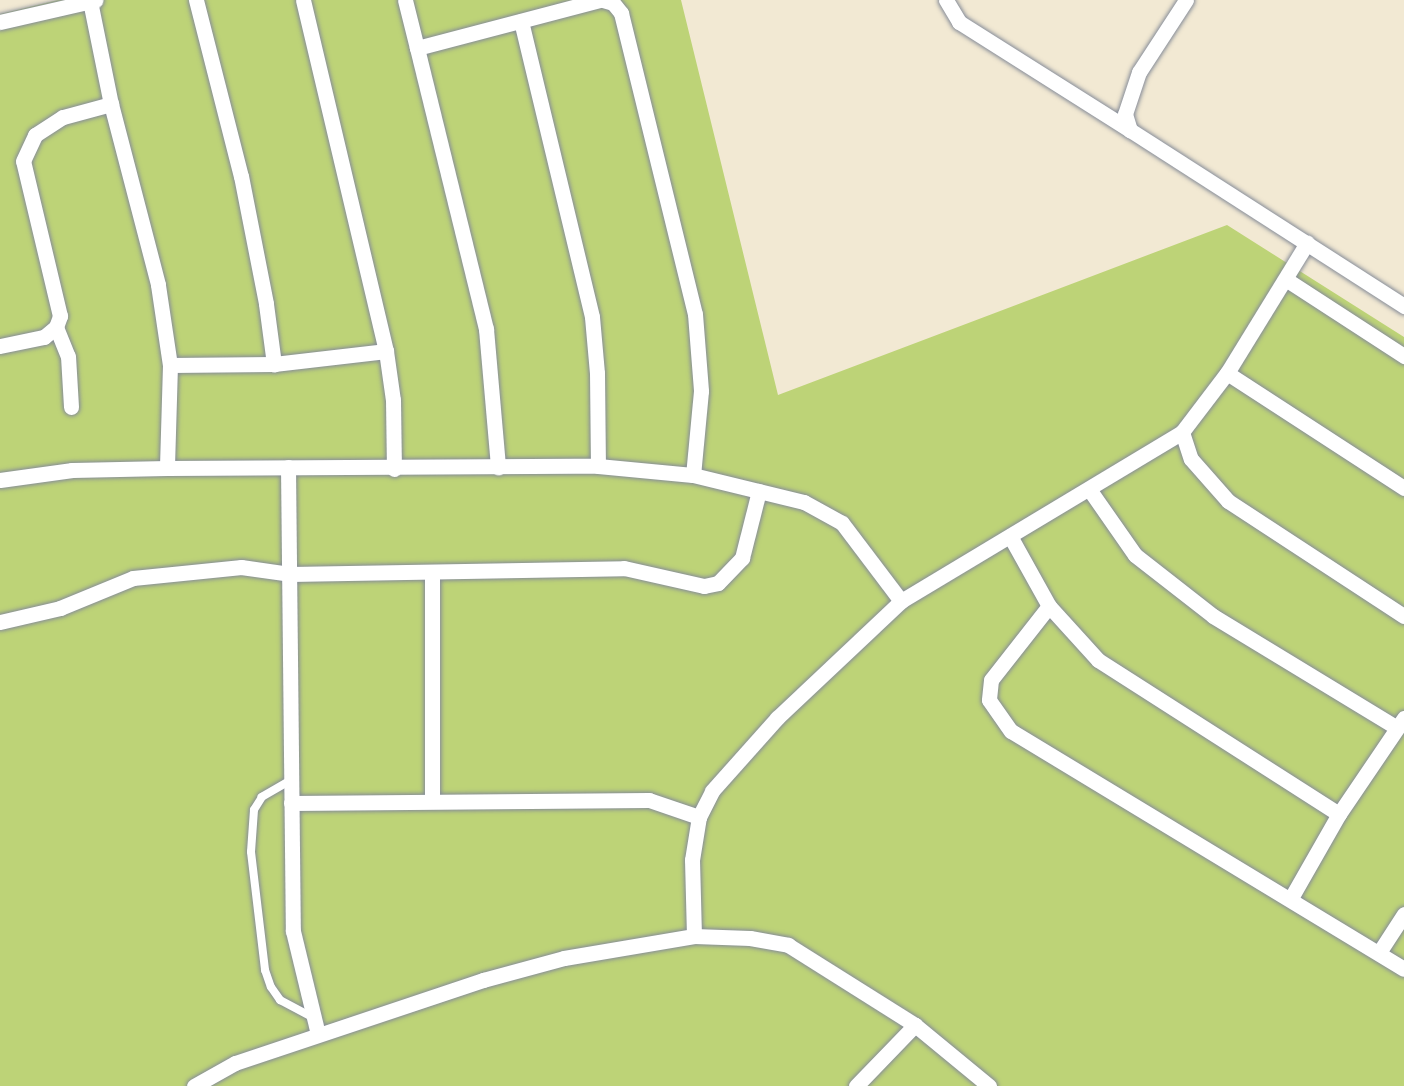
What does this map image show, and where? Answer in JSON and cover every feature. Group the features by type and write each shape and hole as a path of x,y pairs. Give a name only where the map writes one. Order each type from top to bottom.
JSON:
{"street":[{"path":"196,0 241,176 266,304 274,364"},
{"path":"303,0 386,351 393,400 394,469"},
{"path":"405,0 486,329 498,467"},
{"path":"417,48 602,0 613,3 621,13 695,314 701,391 693,475"},
{"path":"946,0 958,22 1404,306"},
{"path":"1130,130 1125,114 1139,72 1186,0"},
{"path":"0,22 93,1 111,104 158,285 170,365 167,468"},
{"path":"521,21 592,316 598,466"},
{"path":"0,346 44,337 56,327 60,316 23,161 35,135 63,117 111,104"},
{"path":"694,936 692,860 699,817 712,791 777,718 901,601 1182,432 1227,373 1287,280 1307,243"},
{"path":"1287,280 1404,356"},
{"path":"56,327 68,356 71,407"},
{"path":"170,365 274,364 386,351"},
{"path":"1227,373 1404,488"},
{"path":"1182,432 1191,459 1228,501 1404,616"},
{"path":"0,480 72,470 288,467 394,469 598,466 693,475 804,502 842,523 901,601"},
{"path":"288,467 293,931 316,1027"},
{"path":"1089,489 1135,555 1213,616 1400,723 1339,814 1291,898"},
{"path":"0,621 60,608 133,578 241,567 290,573 432,573 624,568 704,586 718,583 742,558 759,491"},
{"path":"1010,536 1048,606 1098,660 1339,814"},
{"path":"432,573 432,801"},
{"path":"1048,606 992,680 989,700 998,717 1011,731 1380,951 1404,969"},
{"path":"291,803 649,800 699,817"},
{"path":"1380,951 1404,914"},
{"path":"194,1086 235,1063 316,1027 564,958 694,936 750,938 788,945 915,1024 989,1086"},
{"path":"856,1086 915,1024"}],"lane":[{"path":"291,780 262,798 254,810 252,852 265,970 271,987 280,1000 316,1027"}],"green space":[{"path":"58,0 681,0 778,395 1227,225 1404,337 1404,1086 0,1086 0,14"}]}
